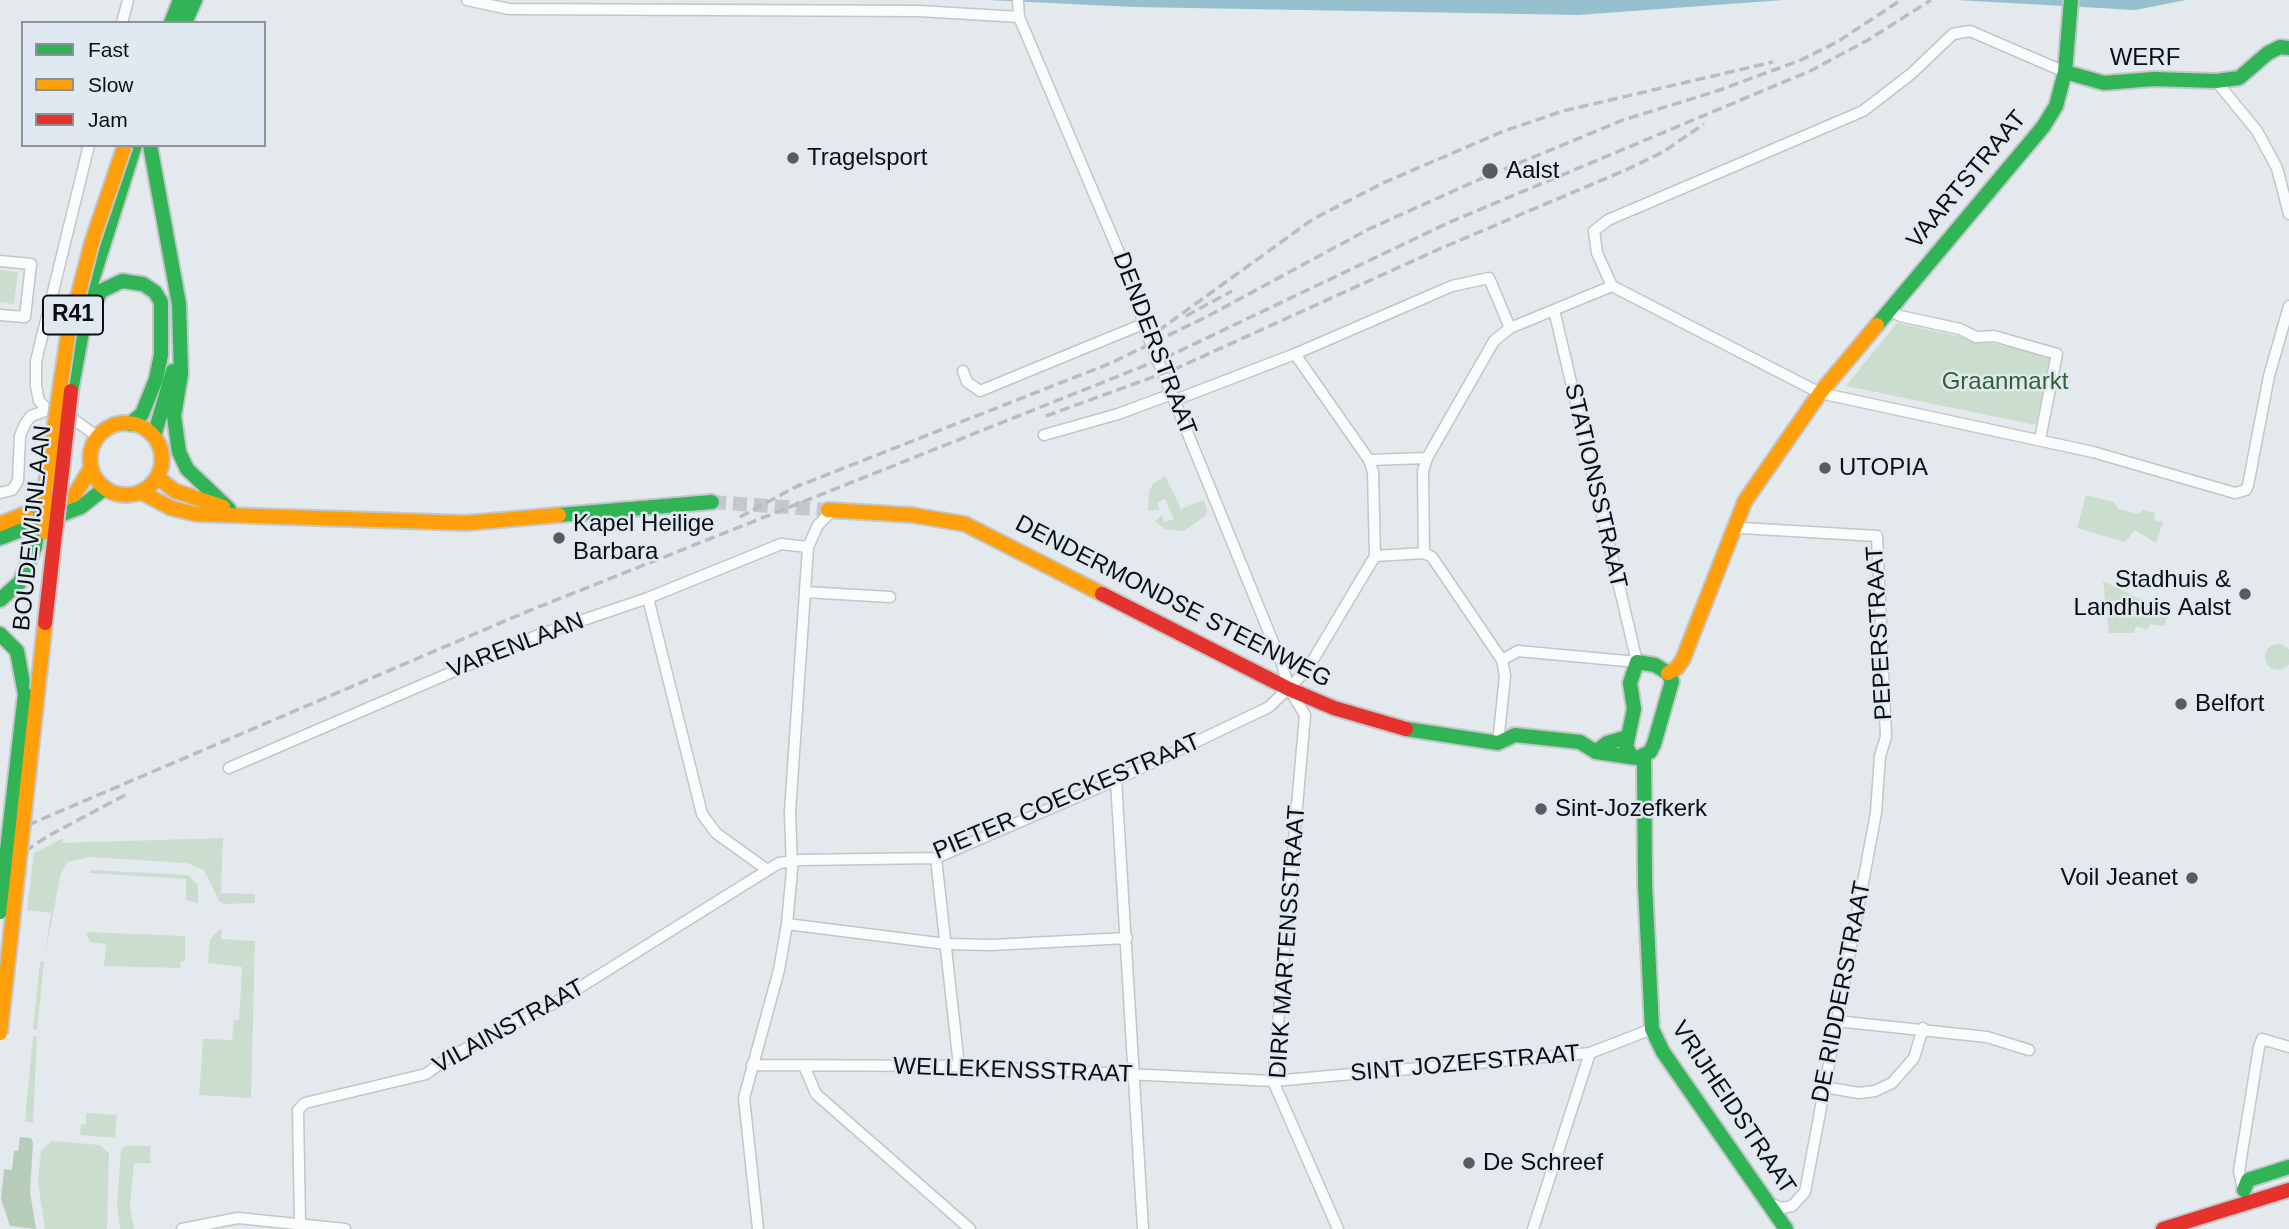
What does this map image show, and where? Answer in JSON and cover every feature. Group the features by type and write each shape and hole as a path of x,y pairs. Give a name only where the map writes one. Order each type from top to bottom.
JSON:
{"street":[{"path":"123,21 128,0"},
{"path":"181,16 195,0"},
{"path":"467,0 509,9 919,11 1019,17"},
{"path":"2071,0 2065,72 1976,33 1961,31 1863,111 1608,220 1594,231 1597,253 1612,286 1820,393 2040,439 2235,493 2246,491 2269,376 2289,306"},
{"name":"DENDERSTRAAT","path":"1017,1 1019,17 1127,270 1143,324 1282,664 1289,689"},
{"name":"WERF","path":"2065,72 2104,83 2154,79 2216,81 2239,78 2268,53 2289,47"},
{"name":"VAARTSTRAAT","path":"1888,309 2043,127 2056,106 2065,72"},
{"path":"2216,81 2257,131 2277,168 2289,214"},
{"path":"89,147 36,361 39,401 48,410 72,419 98,437"},
{"name":"BOUDEWIJNLAAN","path":"0,600 20,582 36,547 68,335 92,242 124,147"},
{"name":"BOUDEWIJNLAAN","path":"0,1033 62,462 85,321 99,257 134,147"},
{"path":"150,147 151,163 175,270 181,374 174,416 179,452 187,469 203,488 229,509"},
{"path":"0,261 31,264 25,317 0,315"},
{"path":"1044,435 1173,397 1294,354 1452,286 1489,278 1510,328"},
{"name":"BOUDEWIJNLAAN","path":"85,321 101,291 113,283 143,284 155,292 162,313 161,355 156,379 142,414 130,424"},
{"path":"1424,553 1423,471 1427,458 1494,341 1510,328 1612,286"},
{"path":"1668,673 1677,668 1683,659 1745,501 1820,393 1888,309 1900,316 1960,329 1976,337 1994,336 2057,354 2040,439"},
{"name":"STATIONSSTRAAT","path":"1554,310 1637,662"},
{"path":"963,372 967,383 980,391 1143,324"},
{"path":"91,468 105,488 124,495 141,492 158,477 161,453 154,436 159,410 172,379 179,335"},
{"path":"1294,354 1369,460 1373,472 1376,556 1424,553 1432,556 1502,660 1505,676 1497,743"},
{"path":"0,493 12,490 18,481 20,436 25,424 31,416 48,410"},
{"path":"0,524 75,494 91,468 91,450 98,437 113,426 130,424 154,436"},
{"path":"1369,460 1427,458"},
{"path":"158,477 175,491 229,509 258,515"},
{"path":"0,538 81,507 105,488"},
{"name":"BOUDEWIJNLAAN","path":"0,912 41,569 45,490"},
{"path":"141,492 177,510 234,517 258,515 466,523 712,502"},
{"path":"758,1229 744,1098 779,970 787,924 791,861 790,812 808,547 818,525 831,510"},
{"name":"DENDERMONDSE STEENWEG","path":"831,510 912,515 965,524 1289,689 1382,723 1497,743"},
{"name":"PEPERSTRAAT","path":"1732,531 1742,528 1877,536 1886,737 1882,748"},
{"name":"VARENLAAN","path":"229,768 536,636 648,598 781,544 808,547"},
{"name":"PIETER COECKESTRAAT","path":"766,869 791,861 936,858 1116,780 1269,707 1307,670 1376,556"},
{"path":"805,592 890,597"},
{"path":"648,598 702,814 716,833 766,869"},
{"name":"BOUDEWIJNLAAN","path":"0,634 17,651 25,694"},
{"path":"1497,743 1515,735 1580,742 1596,752 1637,756 1650,752 1672,681 1668,673 1656,665 1637,662 1518,651 1502,660"},
{"name":"VRIJHEIDSTRAAT","path":"1637,662 1630,683 1633,709 1626,747 1637,756 1652,1030 1663,1052 1786,1229"},
{"name":"DIRK MARTENSSTRAAT","path":"1289,689 1305,715 1273,1081 1338,1229"},
{"path":"1596,752 1607,743 1628,737"},
{"name":"DE RIDDERSTRAAT","path":"1769,1203 1789,1208 1803,1195 1876,813 1882,748"},
{"path":"1116,780 1143,1229"},
{"path":"936,858 959,1066"},
{"name":"VILAINSTRAAT","path":"300,1223 298,1110 305,1103 426,1074 448,1058 558,1001 661,940 766,869"},
{"path":"787,924 946,944 990,945 1127,938"},
{"path":"1836,1021 1923,1028 1987,1037 2029,1050"},
{"path":"1824,1087 1859,1093 1875,1091 1892,1083 1914,1058 1923,1028"},
{"name":"SINT JOZEFSTRAAT","path":"1273,1081 1590,1053 1652,1030"},
{"path":"2246,1196 2239,1171 2262,1039 2289,1046"},
{"path":"1533,1229 1590,1053"},
{"name":"WELLEKENSSTRAAT","path":"752,1065 959,1066 1273,1081"},
{"path":"804,1066 816,1094 970,1229"},
{"path":"2246,1196 2248,1180 2289,1167"},
{"path":"2163,1229 2246,1196 2289,1190"},
{"path":"182,1229 238,1218 345,1229"}],"green space":[{"path":"0,270 18,272 14,304 0,302"},
{"name":"Graanmarkt","path":"1897,323 2051,356 2036,425 1846,386"},
{"path":"1165,476 1181,509 1204,500 1207,512 1205,516 1184,531 1165,529 1155,521 1162,515 1164,522 1174,519 1165,499 1157,503 1160,510 1148,511 1149,491 1153,484"},
{"path":"2086,495 2114,502 2118,509 2138,514 2143,510 2155,513 2154,520 2163,522 2156,543 2135,530 2125,542 2077,528"},
{"path":"2103,581 2169,613 2164,626 2150,624 2147,630 2136,626 2134,633 2109,633"},
{"path":"2278,644 2287,648 2290,662 2287,666 2278,670 2269,666 2265,657 2269,648"},
{"path":"63,838 62,843 223,838 221,893 255,894 255,903 224,904 219,901 204,870 187,863 90,857 67,862 61,873 44,961 51,913 27,910 34,853"},
{"path":"90,870 188,875 198,885 198,903 186,900 186,879 90,873"},
{"path":"222,927 221,939 255,941 251,1098 199,1095 203,1039 232,1040 234,1020 239,1020 242,967 208,963 210,939"},
{"path":"86,932 185,936 185,961 181,961 180,968 104,966 106,944 90,942"},
{"path":"44,961 37,1030 33,1029 40,962"},
{"path":"33,1036 37,1037 33,1123 25,1121"},
{"path":"86,1113 117,1115 115,1138 80,1135 81,1124 86,1124"},
{"path":"20,1137 31,1138 33,1143 30,1192 36,1229 10,1226 1,1199 4,1169 12,1170 14,1151 18,1151"},
{"path":"52,1141 100,1145 109,1153 107,1229 45,1229 38,1183 41,1150"},
{"path":"124,1146 150,1146 151,1163 134,1163 130,1206 134,1229 120,1229 117,1206 121,1150"}],"water":[{"path":"987,0 1784,0 1578,15 1134,7"},
{"path":"1956,0 2186,0 2135,10"}],"tunnel":[{"path":"712,502 828,510"}],"railway":[{"path":"793,488 1111,363 1208,316 1369,229 1478,180 1623,120 1717,91 1801,60 1837,42 1901,0"},
{"path":"0,837 526,612 1169,356 1450,222 1810,71 1868,40 1931,0"},
{"path":"1158,331 1313,219 1383,183 1504,131 1563,111 1773,62"},
{"path":"1046,416 1175,369 1437,250 1628,169 1663,152 1704,124"},
{"path":"1186,316 1232,291"},
{"path":"740,517 801,484"},
{"path":"0,868 48,836 127,794"}],"traffic: fast":[{"path":"172,21 180,0"},
{"path":"186,21 195,0"},
{"path":"1877,325 2043,127 2056,106 2065,72 2071,0"},
{"path":"2065,72 2104,83 2154,79 2216,81 2239,78 2268,53 2280,47 2289,48"},
{"path":"71,391 91,284 134,147"},
{"path":"150,147 179,304 181,374 174,416 179,452 187,469 229,509"},
{"path":"88,316 101,291 122,281 143,284 155,292 161,302 161,355 156,379 142,414 130,424"},
{"path":"154,436 173,371"},
{"path":"0,538 81,507 105,488"},
{"path":"559,515 712,502"},
{"path":"20,582 35,547 40,515"},
{"path":"0,600 20,582"},
{"path":"0,634 17,651 25,694"},
{"path":"1406,729 1498,743 1515,735 1580,742 1596,752 1637,758 1650,752 1654,744 1672,681 1668,673 1655,665 1637,662 1630,683 1634,709 1626,747 1631,755"},
{"path":"0,912 25,694"},
{"path":"1596,752 1607,743 1628,737"},
{"path":"1644,756 1645,884 1652,1029 1663,1052 1786,1229"},
{"path":"2244,1190 2248,1180 2289,1167"}],"traffic: slow":[{"path":"45,532 45,490 68,335 92,242 124,147"},
{"path":"1668,673 1677,668 1683,659 1745,501 1820,393 1877,325"},
{"path":"126,423 146,429 156,439 162,459 156,479 146,489 126,495 106,489 96,479 90,459 96,439 106,429 126,423"},
{"path":"0,524 75,494 91,468"},
{"path":"157,477 175,491 223,507"},
{"path":"141,492 171,508 196,514 466,523 559,515"},
{"path":"828,510 912,515 965,524 1102,594"},
{"path":"0,1033 45,623"}],"traffic: jam":[{"path":"45,623 71,391"},
{"path":"1102,594 1289,689 1334,708 1406,729"},
{"path":"2163,1229 2289,1190"}],"place":[{"name":"Tragelsport","path":"793,158"},
{"name":"Aalst","path":"1490,171"},
{"name":"UTOPIA","path":"1825,468"},
{"name":"Kapel Heilige Barbara","path":"559,538"},
{"name":"Stadhuis & Landhuis Aalst","path":"2245,594"},
{"name":"Belfort","path":"2181,704"},
{"name":"Sint-Jozefkerk","path":"1541,809"},
{"name":"Voil Jeanet","path":"2192,878"},
{"name":"De Schreef","path":"1469,1163"}]}
